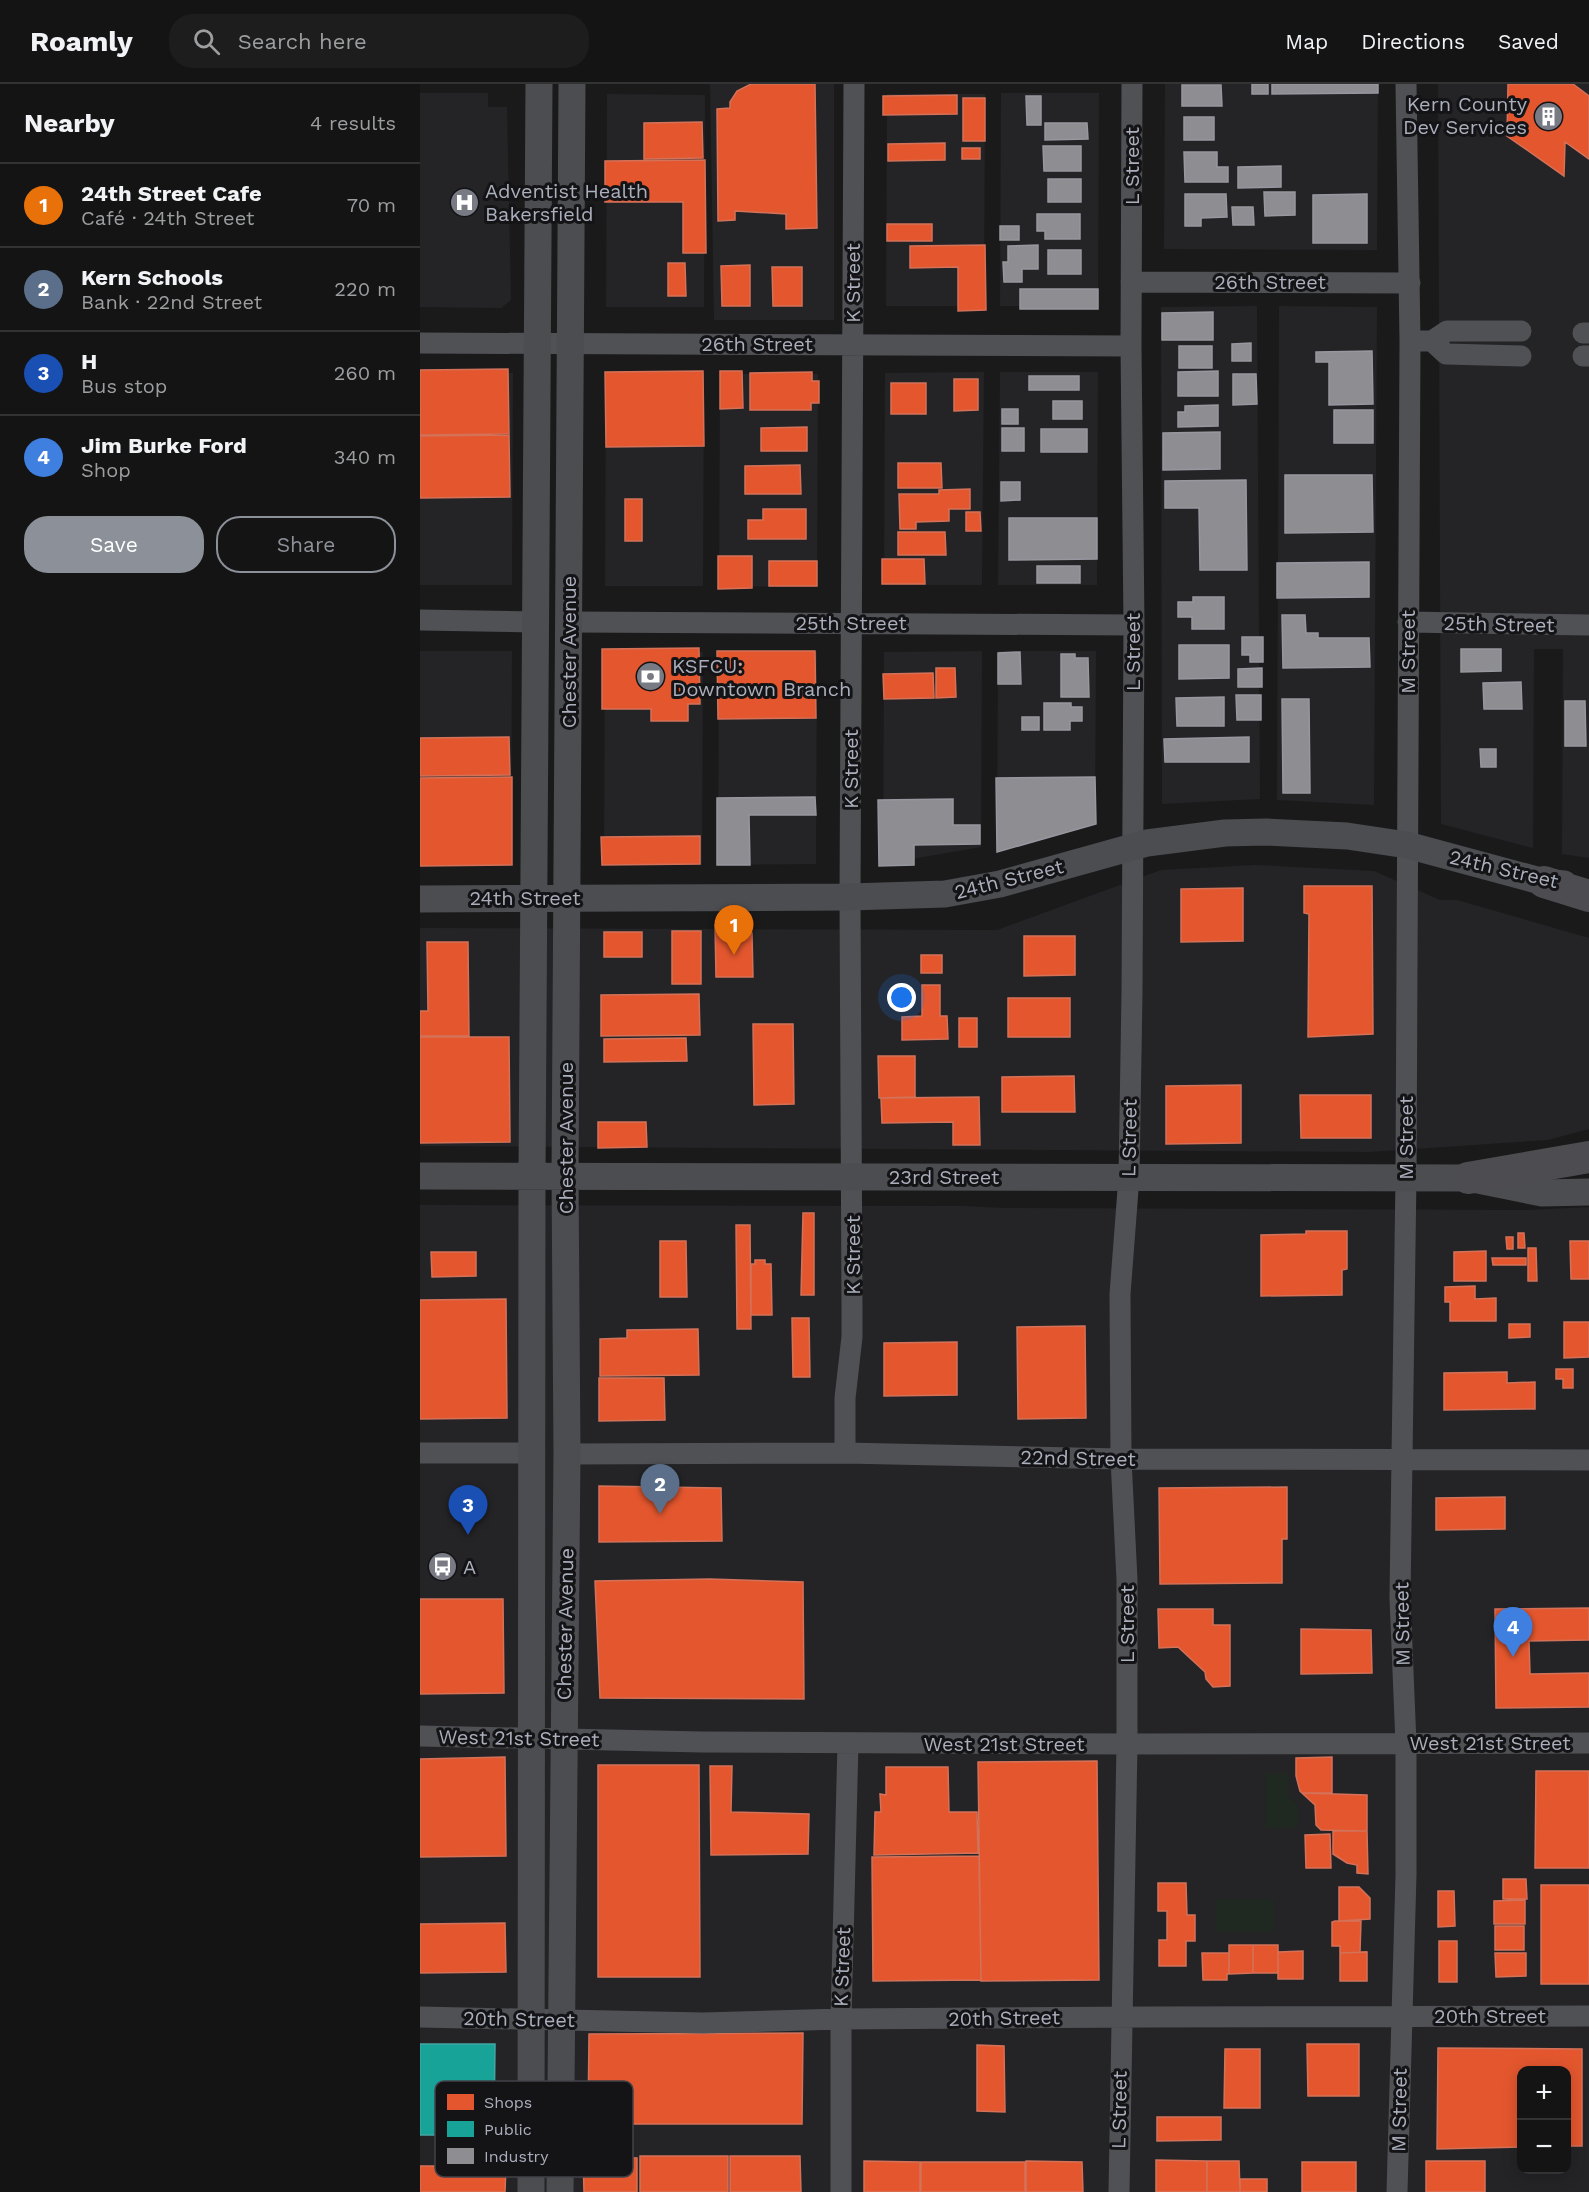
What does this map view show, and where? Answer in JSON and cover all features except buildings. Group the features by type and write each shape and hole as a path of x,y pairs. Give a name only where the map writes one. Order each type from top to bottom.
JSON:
{"highway":[{"path":"1544,882 1589,896"},
{"path":"1468,1178 1589,1157"}],"main road":[{"name":"Chester Avenue","path":"531,2081 533,899 539,84"},
{"name":"Chester Avenue","path":"561,2081 567,1454 565,1176 572,84"},
{"path":"535,622 554,714 568,733"},
{"name":"24th Street","path":"420,899 922,896 1000,884 1132,847 1184,837 1266,832 1347,836 1407,845 1544,882 1589,886"},
{"name":"23rd Street","path":"420,1176 1468,1178"},
{"path":"1468,1178 1542,1193 1589,1192"},
{"name":"Chester Avenue","path":"560,2177 560,2192"}],"street":[{"name":"K Street","path":"845,1453 845,1398 852,1337 850,897 854,84"},
{"name":"L Street","path":"1119,2192 1127,1744 1127,1580 1121,1459 1120,1294 1130,1177 1134,624 1131,346 1132,84"},
{"name":"M Street","path":"1397,2192 1406,1875 1406,1744 1401,1598 1406,1178 1410,341 1406,84"},
{"name":"26th Street","path":"1131,282 1410,283"},
{"path":"1410,341 1432,341 1447,331 1521,331"},
{"path":"1432,341 1446,354 1521,356"},
{"name":"26th Street","path":"420,343 1131,346"},
{"path":"420,620 535,622"},
{"name":"25th Street","path":"569,622 1134,624"},
{"name":"25th Street","path":"1408,622 1589,625"},
{"path":"420,1454 533,1453"},
{"name":"22nd Street","path":"567,1454 845,1453 1121,1459 1589,1460"},
{"name":"West 21st Street","path":"420,1736 848,1743 1589,1743"},
{"name":"K Street","path":"841,2192 841,2019 848,1743"},
{"name":"20th Street","path":"420,2017 703,2023 841,2019 1589,2016"}],"shaded area":[{"path":"710,84 834,84 834,320 714,320"},
{"path":"1165,84 1378,84 1377,250 1164,249"},
{"path":"1438,84 1589,84 1589,858 1562,854 1563,649 1534,649 1533,848 1441,824"},
{"name":"Adventist Health Bakersfield","path":"420,93 488,93 488,107 507,107 511,300 501,308 420,307"},
{"path":"1001,93 1099,93 1098,306 1000,306"},
{"path":"607,94 705,95 704,307 606,307"},
{"path":"887,94 985,94 984,306 886,306"},
{"path":"1257,306 1260,799 1162,804 1161,307"},
{"path":"1279,306 1377,307 1374,805 1277,800"},
{"path":"420,372 513,373 512,585 420,585"},
{"path":"984,372 982,585 884,585 885,373"},
{"path":"1000,372 1098,372 1097,585 998,585"},
{"path":"606,373 704,373 703,586 605,586"},
{"path":"720,374 818,374 817,587 719,586"},
{"path":"420,651 512,651 511,864 420,864"},
{"path":"982,651 981,847 883,864 884,652"},
{"path":"998,651 1096,651 1095,818 997,844"},
{"path":"703,652 702,865 604,865 605,653"},
{"path":"719,652 817,652 816,864 718,865"},
{"path":"1255,865 1374,871 1440,900 1457,900 1589,938 1589,1129 1548,1140 1369,1152 420,1146 420,928 997,930 1161,870"},
{"path":"420,1205 1530,1210 1589,1207 1589,2192 420,2192"},
{"path":"1266,1773 1288,1773 1288,1795 1298,1807 1298,1828 1266,1828"},
{"path":"1216,1899 1274,1899 1274,1932 1216,1932"}],"place":[{"name":"Kern County Dev Services","path":"1548,116"},
{"name":"Adventist Health Bakersfield","path":"464,203"},
{"name":"KSFCU: Downtown Branch","path":"651,677"},
{"name":"24th Street Cafe","path":"734,955"},
{"name":"Kern Schools","path":"660,1514"},
{"name":"H","path":"468,1535"},
{"name":"A","path":"442,1567"},
{"name":"Jim Burke Ford","path":"1513,1657"}]}
